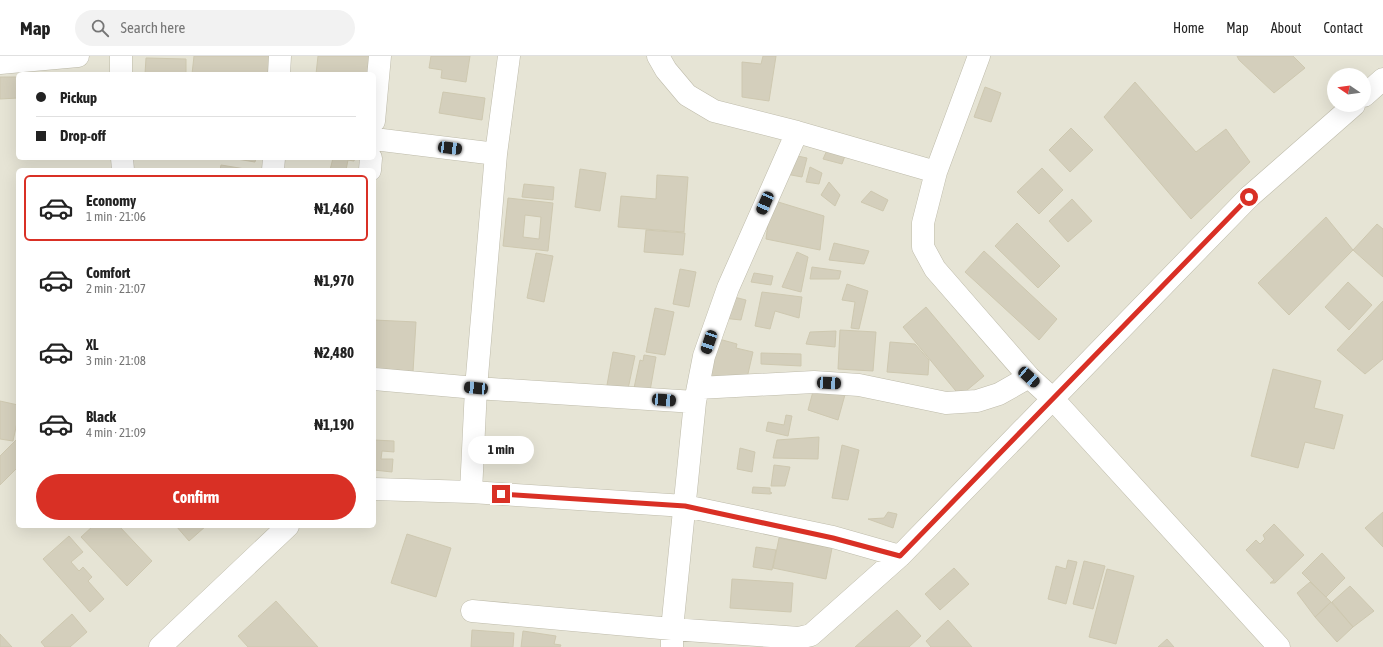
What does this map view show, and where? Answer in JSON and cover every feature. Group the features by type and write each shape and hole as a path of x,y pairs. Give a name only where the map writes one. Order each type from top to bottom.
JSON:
{"street":[{"path":"11,60 78,56"},
{"path":"121,56 121,72"},
{"path":"279,72 280,56"},
{"path":"376,99 380,56"},
{"path":"471,492 476,388 496,154 509,56"},
{"path":"658,56 666,70 687,95 714,111 797,132 936,172"},
{"path":"979,56 936,172 923,223 923,247 935,269 1029,377 1053,399 1279,647"},
{"path":"1371,90 1383,79"},
{"path":"472,611 672,638 799,638 811,635 900,556 1249,197 1346,112"},
{"path":"672,638 697,395 704,356 728,288 797,132"},
{"path":"376,139 496,154"},
{"path":"376,379 476,388 697,395 814,382 859,385 946,404 977,401 999,394 1029,377"},
{"path":"376,489 471,492 685,506 833,538 900,556"},
{"path":"160,647 286,528"}],"shaded area":[{"path":"0,56 1383,56 1383,647 0,647"}],"building":[{"path":"194,56 270,56 268,72 192,72"},
{"path":"318,56 373,56 371,72 316,72"},
{"path":"431,56 470,56 466,82 441,78 442,70 429,68"},
{"path":"763,56 776,56 769,101 742,97 742,62 761,64"},
{"path":"1237,56 1293,56 1305,68 1274,93 1239,60"},
{"path":"146,58 186,59 186,72 145,72"},
{"path":"0,77 16,77 16,98 0,99"},
{"path":"1135,82 1196,152 1226,129 1250,162 1191,219 1104,117"},
{"path":"985,87 1001,93 991,122 974,117"},
{"path":"443,92 485,98 482,120 439,113"},
{"path":"1071,128 1093,150 1070,172 1049,150"},
{"path":"828,148 846,153 842,164 823,159"},
{"path":"793,155 807,158 802,177 786,174"},
{"path":"243,160 256,160 255,162"},
{"path":"332,160 348,160 346,168 330,168"},
{"path":"221,165 239,168 220,168"},
{"path":"810,167 822,173 819,184 806,182"},
{"path":"1042,168 1063,190 1039,214 1017,192"},
{"path":"580,169 606,173 600,211 575,207"},
{"path":"657,175 688,177 684,232 618,227 621,196 656,199"},
{"path":"829,182 840,195 835,206 821,195"},
{"path":"524,184 554,187 553,200 522,197"},
{"path":"871,191 888,200 883,211 861,202"},
{"path":"508,198 553,203 548,251 503,246","holes":["525,215 541,217 539,239 523,237"]},
{"path":"1072,199 1092,221 1068,242 1049,221"},
{"path":"775,201 824,216 820,250 766,239 768,223"},
{"path":"1326,217 1353,250 1289,315 1258,283"},
{"path":"1017,223 1060,266 1038,288 995,246"},
{"path":"1377,224 1383,229 1383,277 1353,250"},
{"path":"646,230 685,233 683,255 644,252"},
{"path":"834,243 869,251 864,264 829,260"},
{"path":"984,251 1057,319 1039,340 965,272"},
{"path":"797,252 808,257 801,292 782,287"},
{"path":"536,253 553,256 544,302 527,298"},
{"path":"812,267 841,271 839,279 810,279"},
{"path":"680,269 696,272 689,307 673,304"},
{"path":"754,273 773,276 771,285 751,282"},
{"path":"1348,282 1372,305 1349,330 1325,307"},
{"path":"847,284 868,291 859,329 851,328 855,302 842,300"},
{"path":"762,292 802,297 799,318 775,311 770,329 755,326"},
{"path":"730,296 746,300 741,320 722,318"},
{"path":"1383,301 1383,359 1365,374 1337,350"},
{"path":"926,307 984,376 960,396 903,327"},
{"path":"655,308 674,312 665,355 646,352"},
{"path":"376,320 416,322 413,372 376,369"},
{"path":"840,330 876,332 873,371 838,369"},
{"path":"836,331 835,347 806,344 810,332"},
{"path":"719,339 737,344 736,348 753,352 747,378 709,379"},
{"path":"890,342 915,344 929,360 928,375 887,372"},
{"path":"613,352 635,356 628,389 607,385"},
{"path":"761,353 801,354 801,366 761,364"},
{"path":"644,355 656,357 650,391 634,388 640,360 643,361"},
{"path":"1273,369 1321,381 1314,408 1343,415 1334,449 1305,442 1298,468 1251,456"},
{"path":"815,384 846,391 838,420 808,410"},
{"path":"0,401 16,405 16,427 13,441 0,439"},
{"path":"786,415 792,416 788,436 766,431 768,422 784,425"},
{"path":"819,437 818,459 773,458 777,440"},
{"path":"16,440 16,469 0,485 0,456"},
{"path":"376,440 394,441 394,452 382,451 381,459 393,459 392,472 376,470"},
{"path":"842,445 859,450 848,500 832,498"},
{"path":"740,448 755,452 752,472 737,469"},
{"path":"774,465 790,467 785,486 771,486"},
{"path":"753,487 770,488 770,492 772,493 752,493"},
{"path":"888,512 897,514 893,528 868,519 884,518"},
{"path":"1383,512 1383,547 1365,528"},
{"path":"1274,524 1304,555 1275,583 1270,583 1274,580 1246,550 1256,540 1260,544 1265,539 1263,535"},
{"path":"91,528 121,528 152,561 127,586 81,537"},
{"path":"178,528 204,528 189,541"},
{"path":"407,534 451,548 436,597 391,583"},
{"path":"69,536 83,552 71,562 79,571 83,567 92,577 88,581 104,599 90,612 43,559"},
{"path":"779,538 832,548 826,579 773,568"},
{"path":"756,547 776,550 772,570 753,567"},
{"path":"1322,553 1345,578 1326,597 1302,573"},
{"path":"1068,560 1077,562 1066,604 1048,599 1056,566 1066,569"},
{"path":"1084,561 1105,566 1093,609 1073,604"},
{"path":"954,568 969,584 940,610 925,594"},
{"path":"1107,569 1134,576 1116,644 1089,637"},
{"path":"732,579 793,583 791,612 730,608"},
{"path":"1310,582 1331,602 1315,617 1297,593"},
{"path":"1350,586 1374,611 1353,627 1332,602"},
{"path":"276,601 318,647 248,647 238,636"},
{"path":"1331,602 1353,627 1337,642 1315,617"},
{"path":"897,610 921,636 909,647 855,647"},
{"path":"72,614 87,632 70,647 45,647 41,642"},
{"path":"948,620 972,647 931,647 926,641"},
{"path":"472,630 514,633 513,647 471,647"},
{"path":"523,631 556,636 554,644 561,645 560,647 521,647"},
{"path":"0,634 12,647 0,647"},
{"path":"1167,639 1174,647 1158,647"}],"route":[{"path":"501,494 685,506 833,538 900,556 1249,197"}]}
